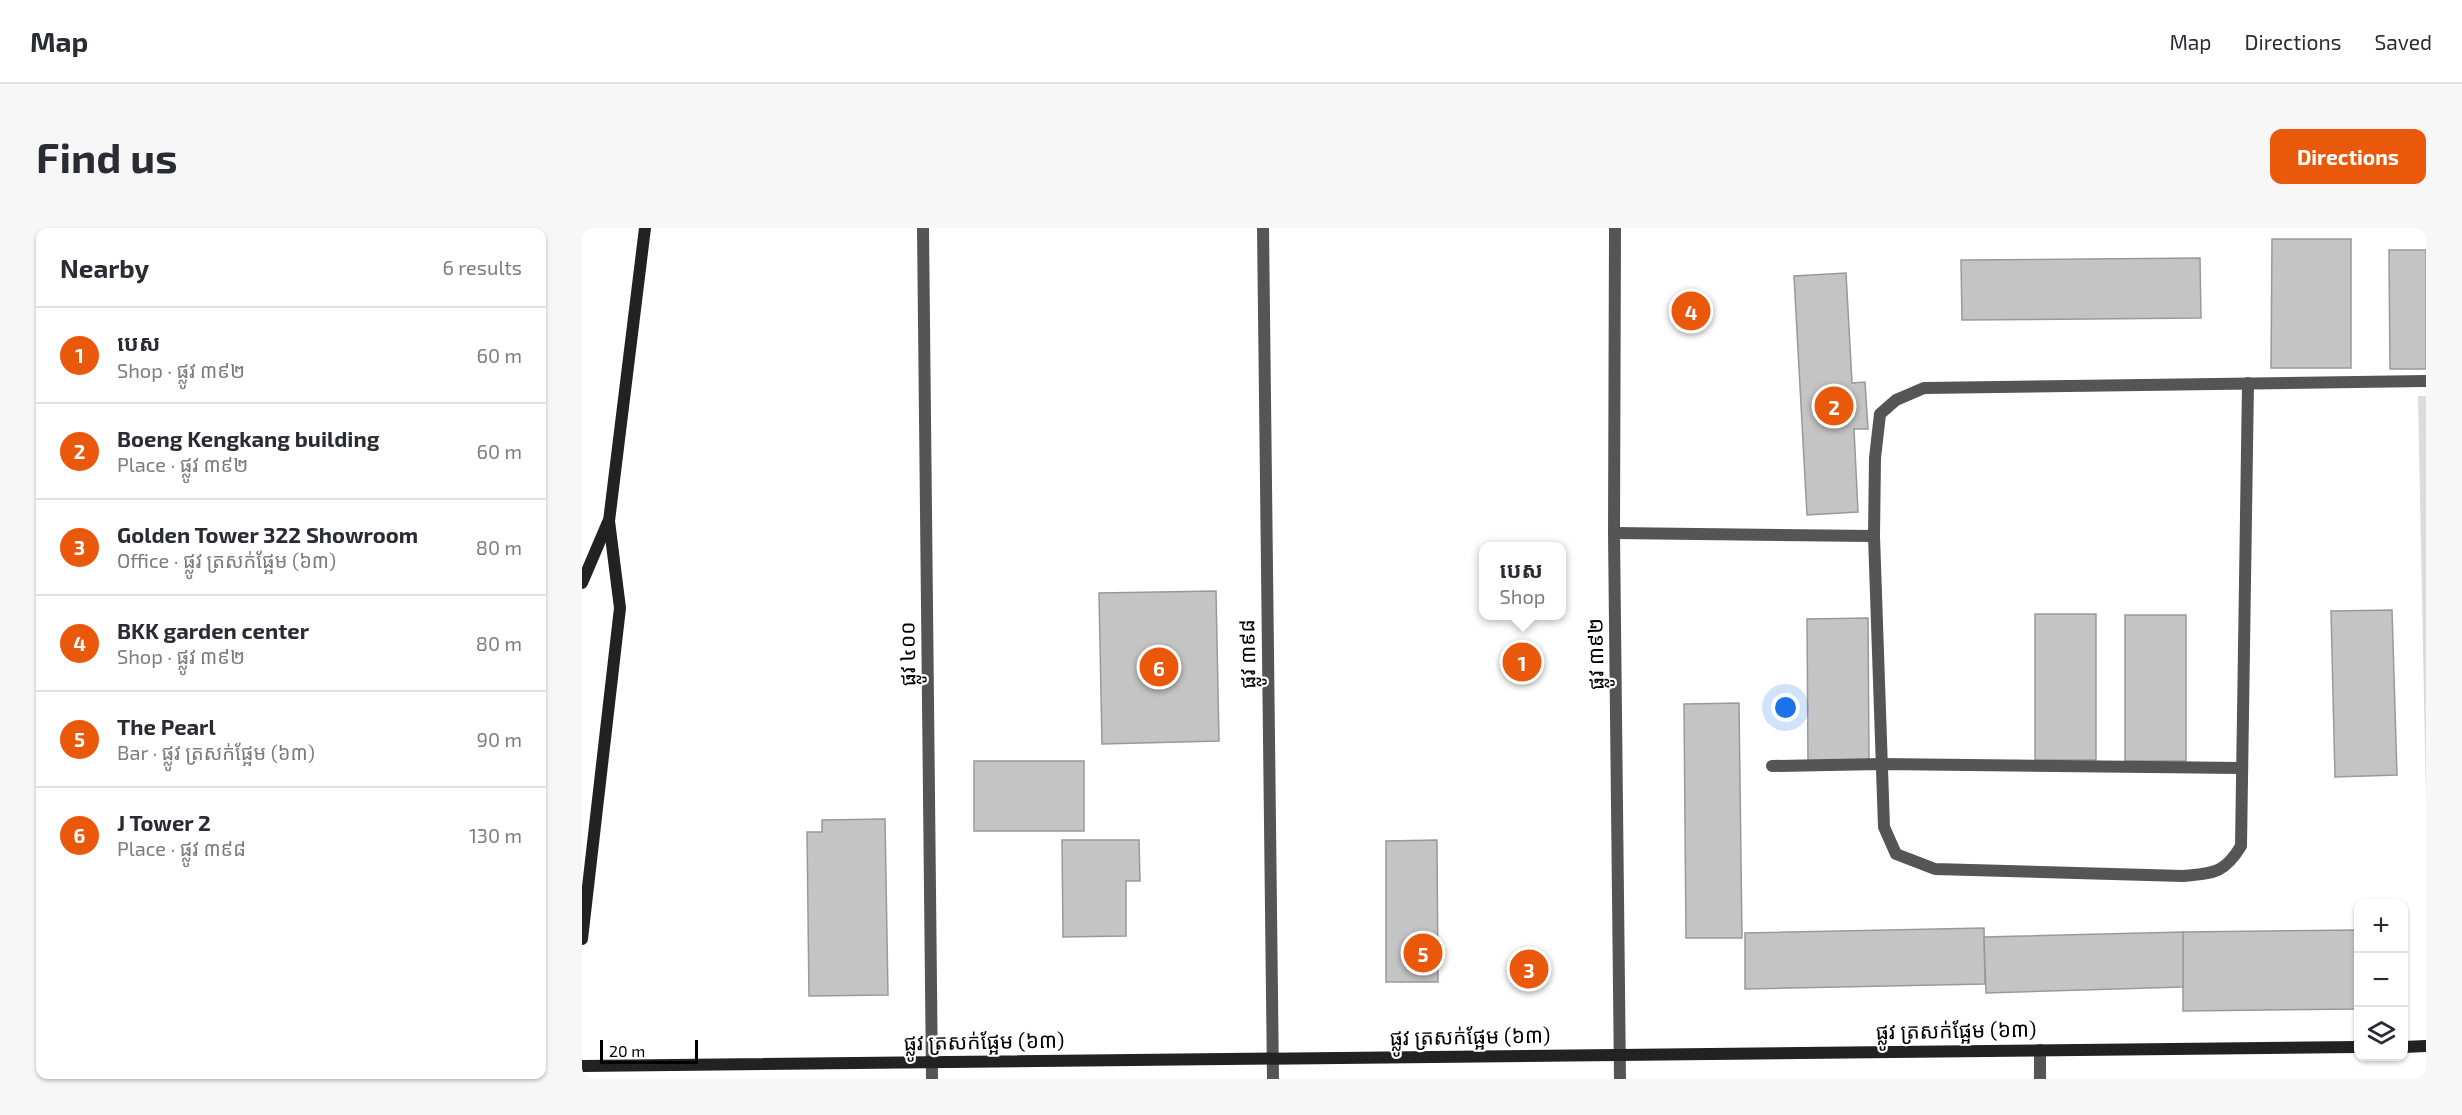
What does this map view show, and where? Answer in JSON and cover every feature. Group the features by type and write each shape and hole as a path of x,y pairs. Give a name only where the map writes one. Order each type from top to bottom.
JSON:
{"street":[{"path":"582,939 621,608 609,521 645,228"},
{"name":"ផ្លូវ ៤០០","path":"923,228 932,1079"},
{"name":"ផ្លូវ ៣៩៨","path":"1263,228 1273,1079"},
{"name":"ផ្លូវ ៣៩២","path":"1615,228 1614,533 1620,1079"},
{"path":"2248,383 2241,846 2229,865 2212,873 2183,876 1935,869 1896,854 1884,827 1881,764 1874,536 1875,458 1880,414 1896,400 1924,388 2248,383 2426,381"},
{"path":"582,583 609,521"},
{"path":"1614,533 1874,536"},
{"path":"1772,766 1881,764 2242,768"},
{"name":"ផ្លូវ ត្រសក់ផ្អែម (៦៣)","path":"582,1066 2354,1047"},
{"path":"2408,1047 2426,1047"},
{"path":"2040,1050 2040,1079"}],"shaded area":[{"path":"2418,396 2426,396 2426,801"}],"building":[{"path":"2272,239 2351,239 2351,368 2271,368"},
{"path":"2389,250 2426,250 2426,369 2390,369"},
{"path":"2200,258 2201,318 1962,320 1961,260"},
{"path":"1846,273 1852,383 1865,382 1868,429 1854,429 1858,512 1807,515 1794,276"},
{"path":"1216,591 1219,741 1102,744 1099,593"},
{"path":"2392,610 2397,775 2335,777 2331,611"},
{"path":"2035,614 2096,614 2096,760 2035,760"},
{"path":"2125,615 2186,615 2186,761 2125,761"},
{"path":"1868,618 1869,761 1808,762 1807,619"},
{"path":"1739,703 1742,938 1686,938 1684,704"},
{"path":"974,761 1084,761 1084,831 974,831"},
{"path":"885,819 888,995 809,996 807,832 822,832 822,820"},
{"path":"1062,840 1139,840 1140,881 1126,881 1126,936 1063,937"},
{"path":"1437,840 1438,982 1386,982 1386,841"},
{"path":"1984,928 1985,984 1745,989 1745,933"},
{"path":"2354,930 2354,1009 2183,1011 2183,932"},
{"path":"2183,932 2183,987 1986,993 1984,937"}],"place":[{"name":"BKK garden center","path":"1691,311"},
{"name":"Boeng Kengkang building","path":"1834,406"},
{"name":"បេស","path":"1522,662"},
{"name":"J Tower 2","path":"1159,667"},
{"name":"The Pearl","path":"1423,953"},
{"name":"Golden Tower 322 Showroom","path":"1529,969"}]}
